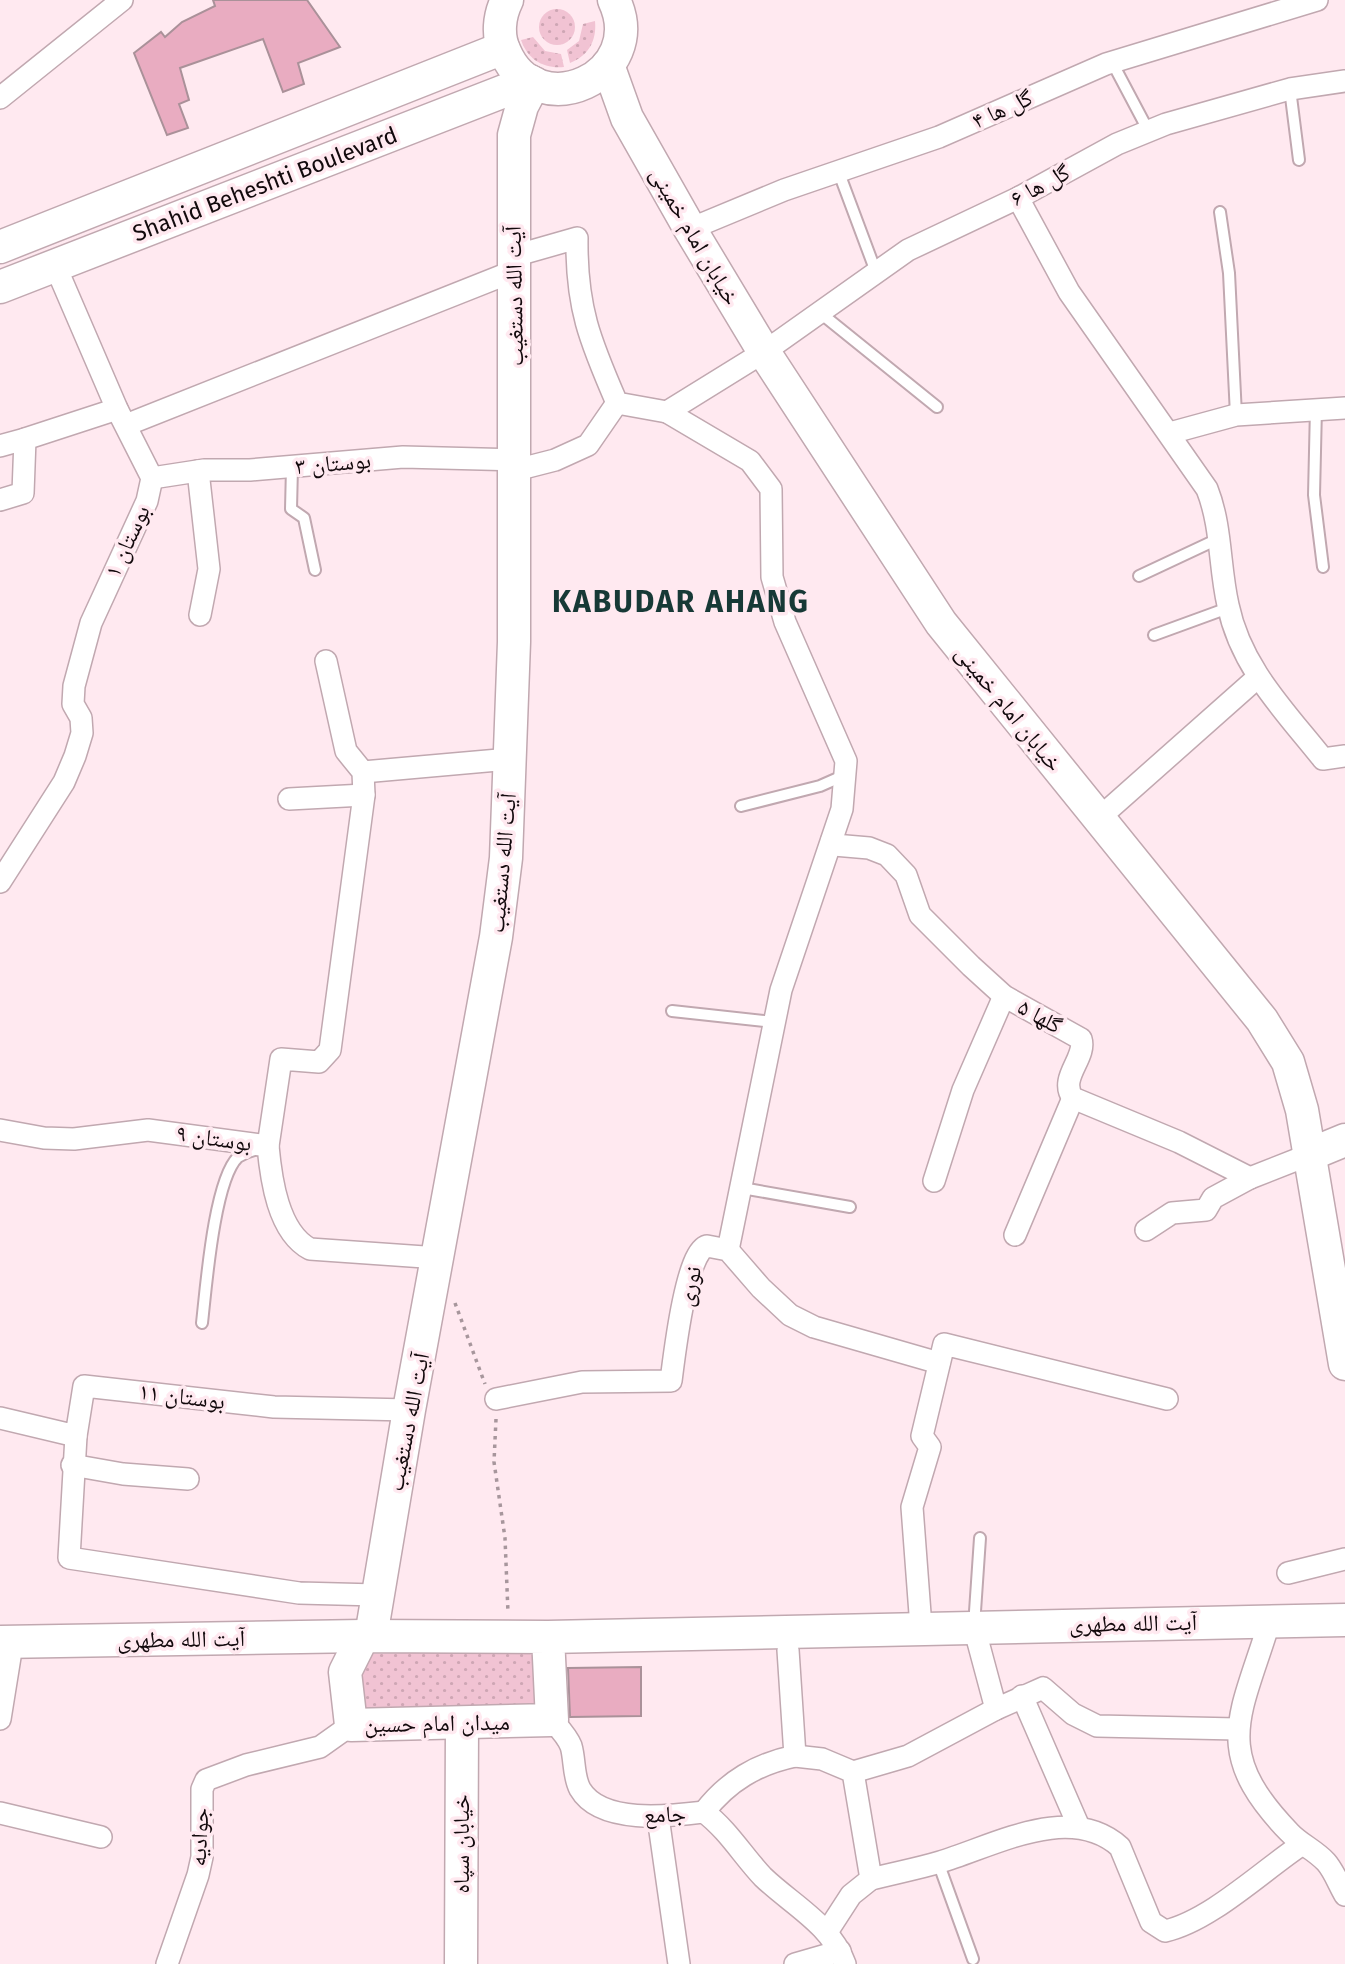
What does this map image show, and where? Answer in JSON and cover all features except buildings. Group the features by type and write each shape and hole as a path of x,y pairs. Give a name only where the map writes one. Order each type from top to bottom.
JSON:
{"main road":[{"path":"507,0 500,28 503,48 513,67 532,82 553,89 572,88 596,78 608,65 617,49 621,31 614,0"},
{"name":"Shahid Beheshti Boulevard","path":"0,247 503,48"},
{"name":"خیابان امام خمینی","path":"608,65 627,118 690,229 764,352 942,623 1262,1020 1287,1062 1302,1110 1338,1269 1345,1364"},
{"name":"Shahid Beheshti Boulevard","path":"0,287 532,82"},
{"name":"آیت الله دستغیب","path":"367,1636 377,1595 438,1264 502,901 510,759 515,465 514,135 532,82"},
{"path":"190,172 203,208"},
{"path":"1311,1154 1345,1140"},
{"name":"آیت الله مطهری","path":"549,1647 921,1627 1345,1620"},
{"name":"آیت الله مطهری","path":"549,1647 788,1650 878,1643 921,1627"},
{"path":"345,1672 367,1636 509,1636 549,1647 552,1720"},
{"name":"آیت الله مطهری","path":"3,1652 367,1636"},
{"name":"آیت الله مطهری","path":"3,1652 303,1650 326,1655 345,1672"},
{"name":"میدان امام حسین","path":"345,1672 351,1725 552,1720"},
{"name":"خیابان سپاه","path":"461,1964 462,1724"}],"street":[{"path":"0,98 122,0"},
{"name":"گل ها ۴","path":"690,229 785,190 939,137 1112,62 1317,0"},
{"name":"گل ها ۶","path":"667,412 764,352 876,272 953,226 1018,198 1148,130 1290,89 1345,81"},
{"path":"1018,198 1069,292 1208,489 1220,538 1228,608 1240,644 1257,678 1323,759 1345,756"},
{"path":"0,446 122,417 577,238 577,282 583,318 617,403 667,412 750,461 771,489 772,577 785,622 846,761 842,809 781,990 728,1250"},
{"name":"بوستان ۱","path":"0,882 64,782 75,756 82,733 74,704 74,686 91,624 147,501 152,478 55,265"},
{"name":"بوستان ۳","path":"152,478 198,471 292,467 403,457 515,465 555,460 588,445 617,403"},
{"path":"1170,433 1236,415 1345,408"},
{"path":"0,500 23,493 25,439"},
{"path":"198,471 209,569 200,615"},
{"path":"268,1146 282,1059 319,1062 330,1050 364,795 363,772 346,751 326,661"},
{"path":"1098,819 1257,678"},
{"path":"363,772 510,759"},
{"path":"289,799 364,795"},
{"name":"گلها ۵","path":"832,840 834,845 869,848 887,855 898,865 911,887 920,915 1004,996 1081,1039 1083,1045 1069,1082 1068,1091 1073,1098"},
{"path":"934,1181 963,1090 1004,996"},
{"path":"1015,1235 1073,1098 1179,1142 1250,1178"},
{"name":"بوستان ۹","path":"0,1130 44,1138 74,1139 148,1130 268,1146 281,1210 299,1243 310,1249 438,1264"},
{"path":"1146,1230 1172,1213 1206,1210 1213,1198 1250,1178 1311,1154"},
{"name":"نوری","path":"496,1399 582,1382 671,1381 677,1337 697,1253 707,1246 728,1250 761,1288 790,1315 814,1327 1167,1399"},
{"path":"921,1627 912,1507 930,1447 922,1436 941,1353"},
{"name":"بوستان ۱۱","path":"76,1436 84,1385 274,1407 409,1410"},
{"path":"0,1418 76,1436 72,1465 69,1558 299,1593 377,1595"},
{"path":"72,1465 123,1474 188,1479"},
{"path":"1288,1573 1345,1559"},
{"path":"1270,1620 1237,1728 1240,1760 1250,1782 1271,1813 1301,1845 1316,1852 1328,1864 1345,1895"},
{"path":"974,1627 996,1709"},
{"path":"788,1650 795,1756"},
{"path":"0,1719 3,1652"},
{"path":"704,1812 728,1785 768,1764 795,1756 822,1759 853,1772 908,1756 996,1709 1043,1688 1073,1714 1097,1726 1237,1728"},
{"path":"1022,1696 1079,1827"},
{"name":"جامع","path":"552,1720 571,1745 580,1789 587,1796 602,1806 621,1812 658,1817 704,1812 721,1826 764,1878 827,1932 843,1957"},
{"name":"جوادیه","path":"167,1964 198,1875 201,1857 202,1789 206,1780 246,1765 320,1746 351,1725"},
{"path":"853,1772 871,1879"},
{"path":"0,1813 101,1837"},
{"path":"658,1817 679,1964"},
{"path":"827,1932 851,1895 871,1879 938,1862 1034,1832 1079,1827 1111,1839 1120,1847 1151,1922 1165,1931 1177,1928 1219,1903 1301,1845"},
{"path":"795,1964 843,1957"}],"lane":[{"path":"1112,62 1148,130"},
{"path":"1290,89 1299,160"},
{"path":"839,173 876,272"},
{"path":"1220,212 1229,273 1236,415"},
{"path":"818,311 937,407"},
{"path":"1317,408 1314,495 1324,567"},
{"path":"292,467 291,509 304,518 315,570"},
{"path":"1139,576 1220,538"},
{"path":"1154,635 1228,608"},
{"path":"741,806 820,786 846,775"},
{"path":"673,1011 775,1022"},
{"path":"202,1323 215,1221 226,1181 238,1157 268,1146"},
{"path":"742,1188 850,1207"},
{"path":"974,1627 980,1538"},
{"path":"938,1862 973,1959"}],"path":[{"path":"438,1264 462,1315 488,1391 496,1399 494,1462 505,1538 509,1636"}],"shaded area":[{"path":"557,9 570,14 575,27 570,40 557,45 544,40 539,27 544,14"},
{"path":"595,21 590,47 570,63 567,50 579,41 583,24"},
{"path":"533,37 545,51 561,54 564,67 543,65 532,58 521,40"},
{"path":"527,1652 535,1657 538,1706 365,1710 359,1662 366,1654"}],"district":[{"name":"KABUDAR AHANG","path":"681,602"}]}
